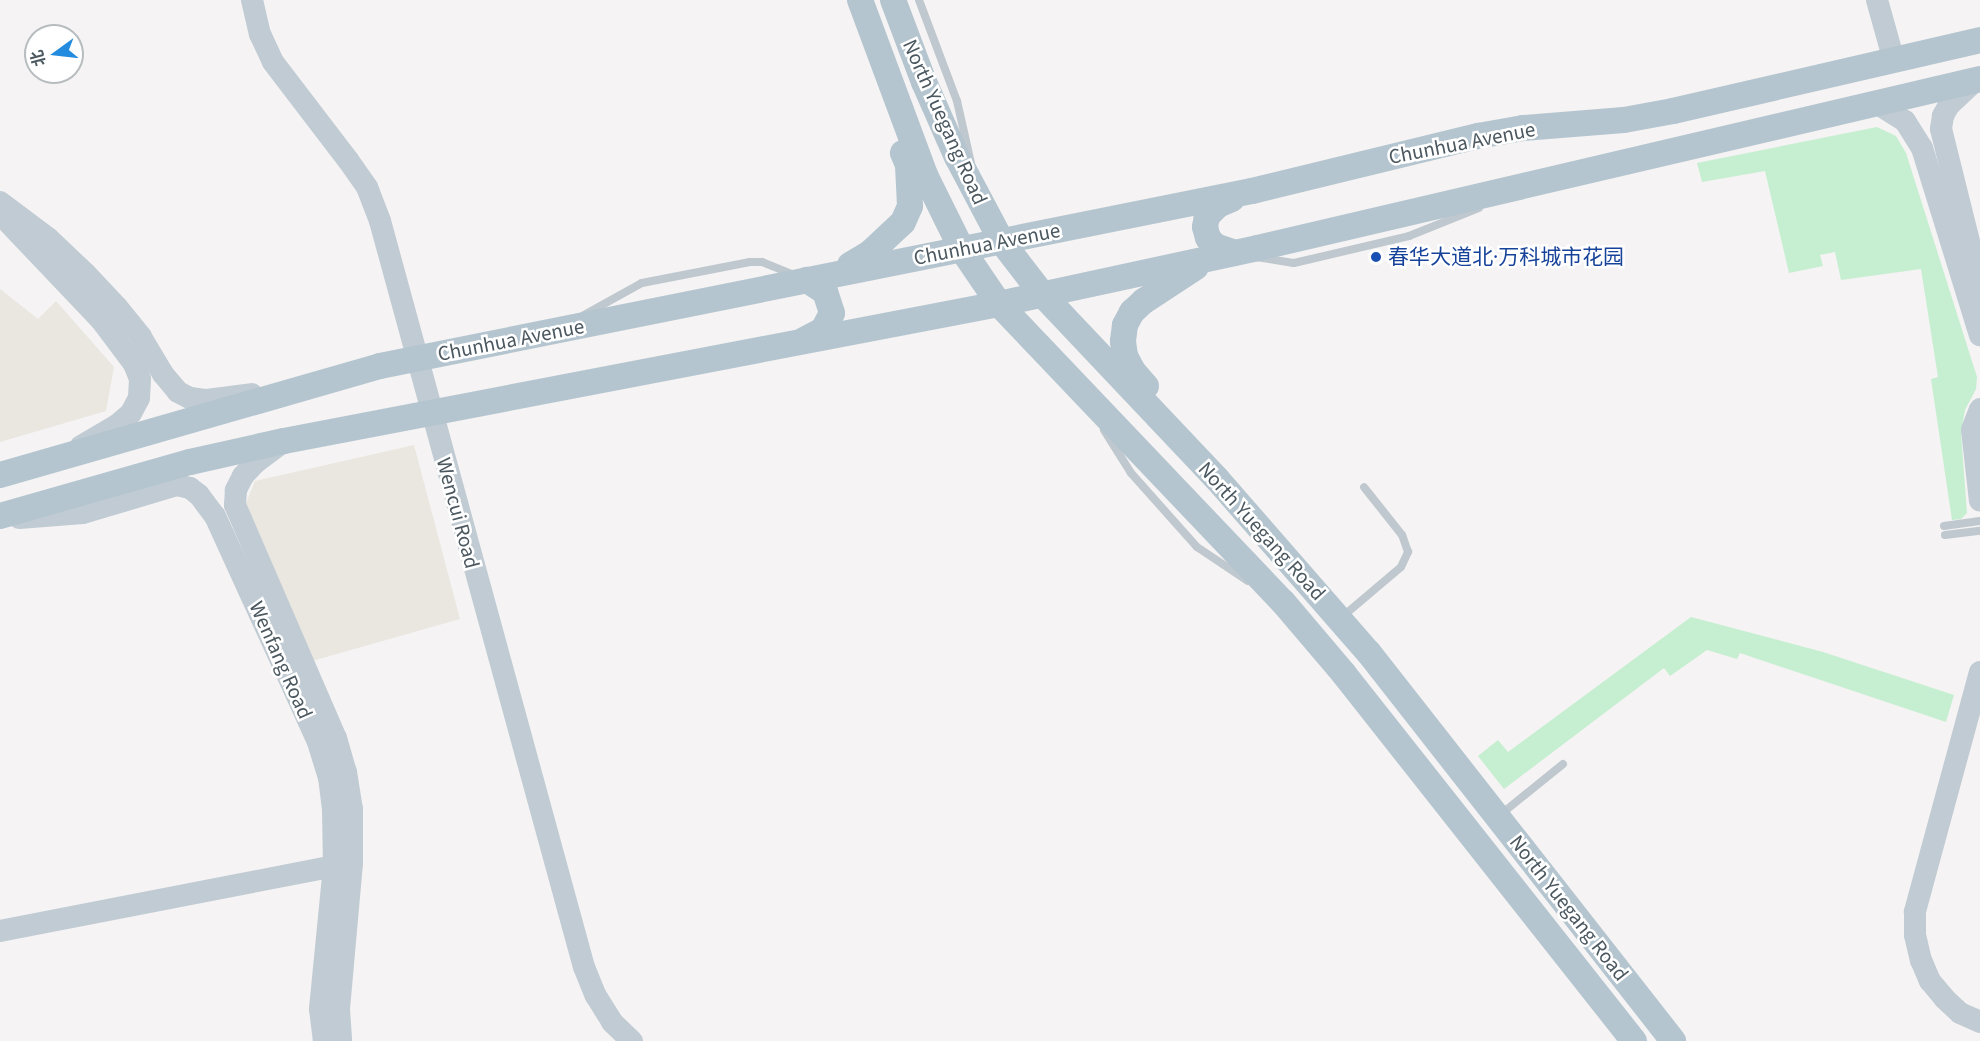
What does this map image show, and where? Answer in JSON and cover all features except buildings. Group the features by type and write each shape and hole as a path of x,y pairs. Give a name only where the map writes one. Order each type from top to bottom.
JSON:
{"main road":[{"name":"North Yuegang Road","path":"893,0 924,82 1002,242 1041,294 1217,479 1339,619 1673,1041"},
{"name":"North Yuegang Road","path":"862,9 925,175 961,248 999,304 1283,602 1344,674 1634,1041"},
{"path":"837,273 886,240 903,222 910,206 908,165 874,80 862,9"},
{"name":"Chunhua Avenue","path":"0,475 380,366 1252,191 1478,136 1523,128 1624,120 1980,40"},
{"path":"0,518 190,462 284,441 999,304 1532,184 1978,79"},
{"path":"1223,255 1208,238 1205,227 1207,216 1218,205 1252,191"},
{"path":"1217,479 1185,429 1132,371 1123,341 1125,325 1132,312 1144,301 1223,255"},
{"path":"798,342 823,330 832,313 825,292 807,280"}],"street":[{"name":"Wencui Road","path":"252,0 260,34 273,62 367,187 380,221 450,487 584,967 596,996 612,1022 632,1041"},
{"path":"1877,0 1894,61"},
{"path":"1978,79 1949,105 1943,116 1941,129 1980,286"},
{"path":"1876,103 1905,122 1922,148 1980,335"},
{"path":"0,202 48,238 117,307 178,392 190,398 207,400 304,387"},
{"path":"0,214 101,320 134,364 140,379 139,398 131,413 117,425 59,459"},
{"path":"1980,409 1972,430 1980,500"},
{"name":"Wenfang Road","path":"284,441 255,463 243,476 236,490 235,505 336,738 346,772 352,809 320,1010 324,1041"},
{"name":"Wenfang Road","path":"0,518 83,513 177,485 190,488 208,503 318,742 328,777 343,864 339,1010 341,1041"},
{"path":"1980,672 1915,912 1915,935 1921,960 1930,981 1960,1012 1980,1022"},
{"path":"0,931 343,864"}],"lane":[{"path":"919,0 957,101 978,196"},
{"path":"1339,619 1401,567 1408,552 1402,535 1364,487"},
{"path":"1980,521 1944,530 1980,531"},
{"path":"1497,817 1563,764"}],"shaded area":[{"path":"0,289 38,319 56,301 114,367 106,411 0,442"},
{"path":"414,445 460,619 312,661 244,508 255,481"}],"green space":[{"path":"1877,127 1896,136 1906,153 1977,377 1976,389 1965,410 1961,433 1967,513 1961,519 1952,520 1931,379 1938,377 1921,269 1841,280 1835,252 1820,255 1823,266 1789,273 1765,171 1702,182 1697,163"},
{"path":"1691,617 1823,652 1954,695 1946,722 1740,653 1737,659 1707,650 1670,676 1664,668 1504,789 1478,756 1498,740 1508,752"}],"place":[{"name":"春华大道北·万科城市花园","path":"1376,257"}]}
